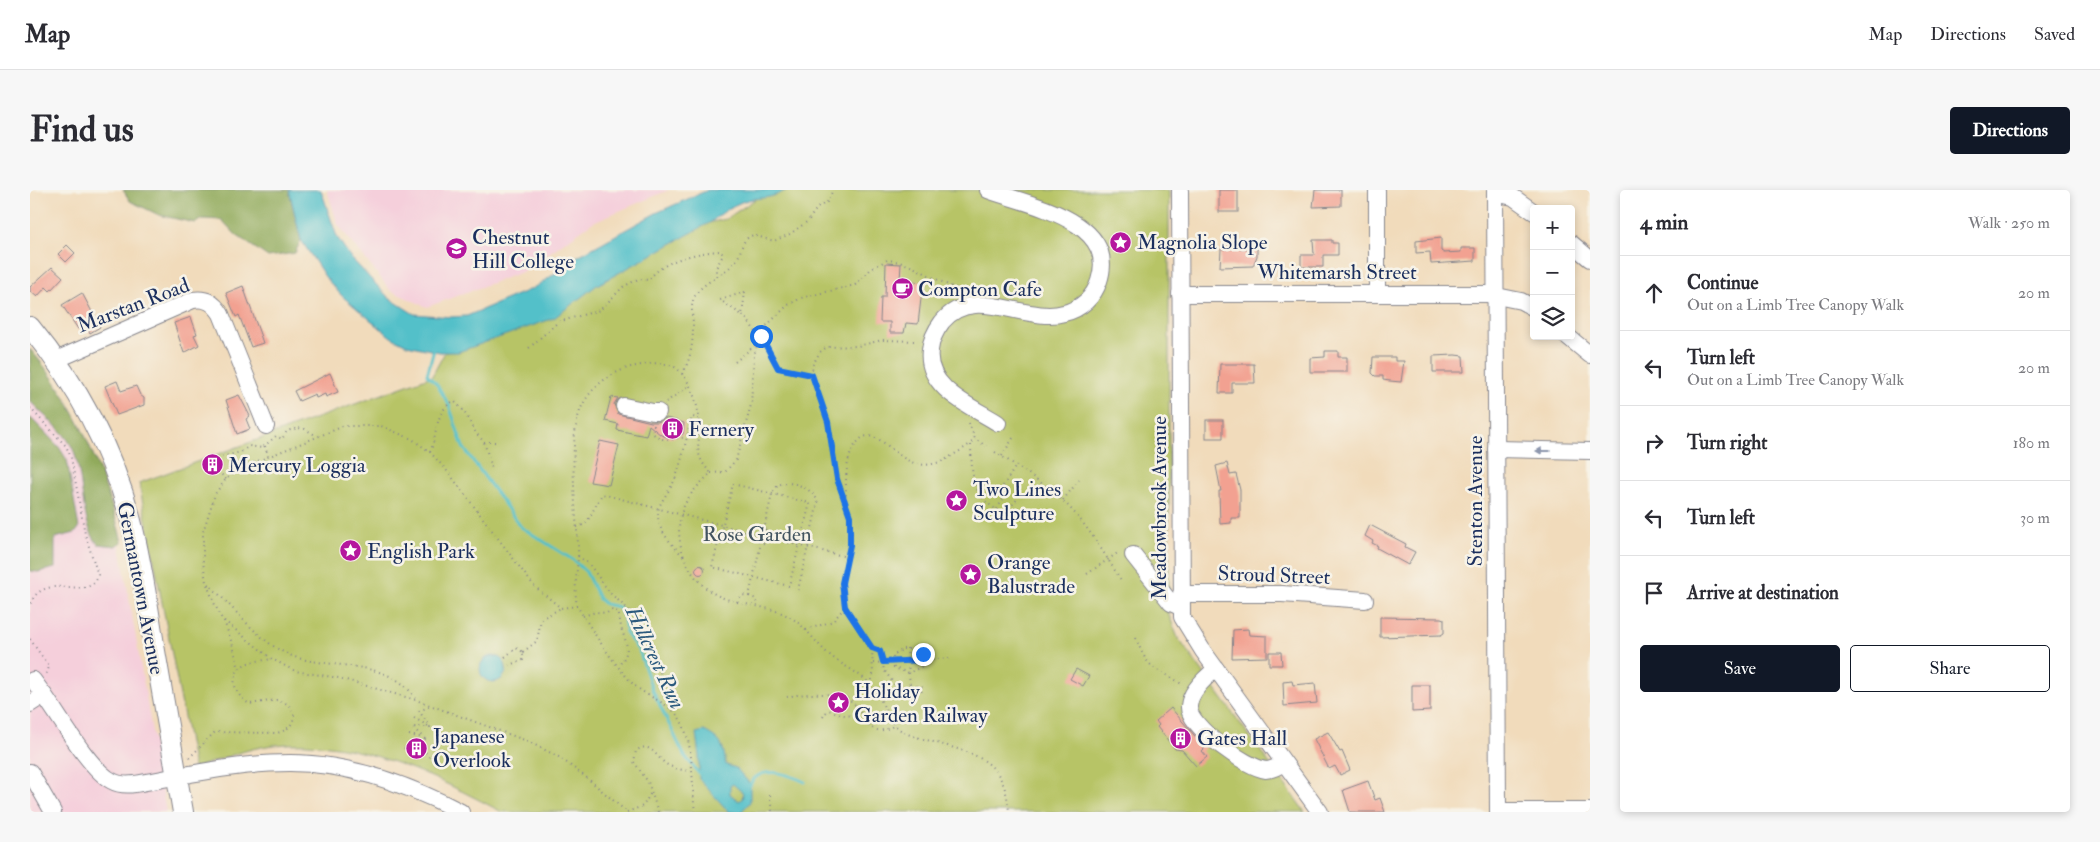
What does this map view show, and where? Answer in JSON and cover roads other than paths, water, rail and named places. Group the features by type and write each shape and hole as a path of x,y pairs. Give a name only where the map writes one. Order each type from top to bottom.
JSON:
{"main road":[{"name":"Germantown Avenue","path":"30,327 56,360 78,394 98,431 125,498 140,561 183,812"}],"street":[{"path":"988,190 1080,224 1096,242 1101,258 1101,274 1096,289 1086,302 1073,310 1052,315 980,305 958,310 946,318 937,329 930,352 935,375 944,388 998,423"},
{"name":"Meadowbrook Avenue","path":"1180,190 1181,600 1185,624 1320,812"},
{"path":"1377,190 1377,294"},
{"path":"1495,192 1513,197 1530,209"},
{"name":"Stenton Avenue","path":"1495,192 1498,812"},
{"path":"1575,247 1590,259"},
{"name":"Whitemarsh Street","path":"1180,294 1495,294 1521,301 1530,306"},
{"name":"Marstan Road","path":"56,360 193,300 207,300 221,314 266,426"},
{"path":"1573,340 1590,355"},
{"path":"624,406 658,412"},
{"path":"1496,449 1590,451"},
{"path":"1133,555 1171,603 1181,600"},
{"name":"Stroud Street","path":"1181,600 1282,594 1365,600"},
{"path":"1216,669 1206,677 1192,697 1189,705 1194,722 1222,746 1251,764 1266,770 1284,763"},
{"path":"30,704 39,684 93,764 113,782 127,785 262,765 307,764 375,777 423,794 461,812"},
{"path":"30,772 53,812"},
{"path":"1498,812 1590,811"}],"water":[{"path":"289,190 321,190 337,237 351,258 389,298 414,314 451,317 467,316 529,290 542,283 578,256 656,213 708,190 787,190 774,196 747,200 725,211 711,222 597,285 554,318 458,352 440,352 407,345 391,337 342,296 326,278 301,240"},
{"path":"493,656 502,660 506,669 502,678 493,682 484,678 480,669 484,660"},
{"path":"704,731 719,741 723,749 726,765 736,768 750,784 750,802 741,812 729,812 699,779 696,733","holes":["733,784 743,793 742,799 739,801 730,794 730,786"]}],"waterway":[{"name":"Hillcrest Run","path":"434,349 427,375 436,383 449,405 463,447 521,527 573,560 586,572 599,599 605,604 619,607 624,617 626,633 640,653 652,689 684,755 701,776"},
{"path":"749,787 759,775 774,772 805,782"}],"place":[{"name":"Magnolia Slope","path":"1121,242"},
{"name":"Chestnut Hill College","path":"456,249"},
{"name":"Compton Cafe","path":"902,289"},
{"name":"Fernery","path":"672,429"},
{"name":"Mercury Loggia","path":"212,465"},
{"name":"Two Lines Sculpture","path":"957,501"},
{"name":"English Park","path":"351,551"},
{"name":"Orange Balustrade","path":"971,574"},
{"name":"Holiday Garden Railway","path":"838,703"},
{"name":"Gates Hall","path":"1181,738"},
{"name":"Japanese Overlook","path":"417,748"}],"park label":[{"name":"Rose Garden","path":"757,534"}]}
